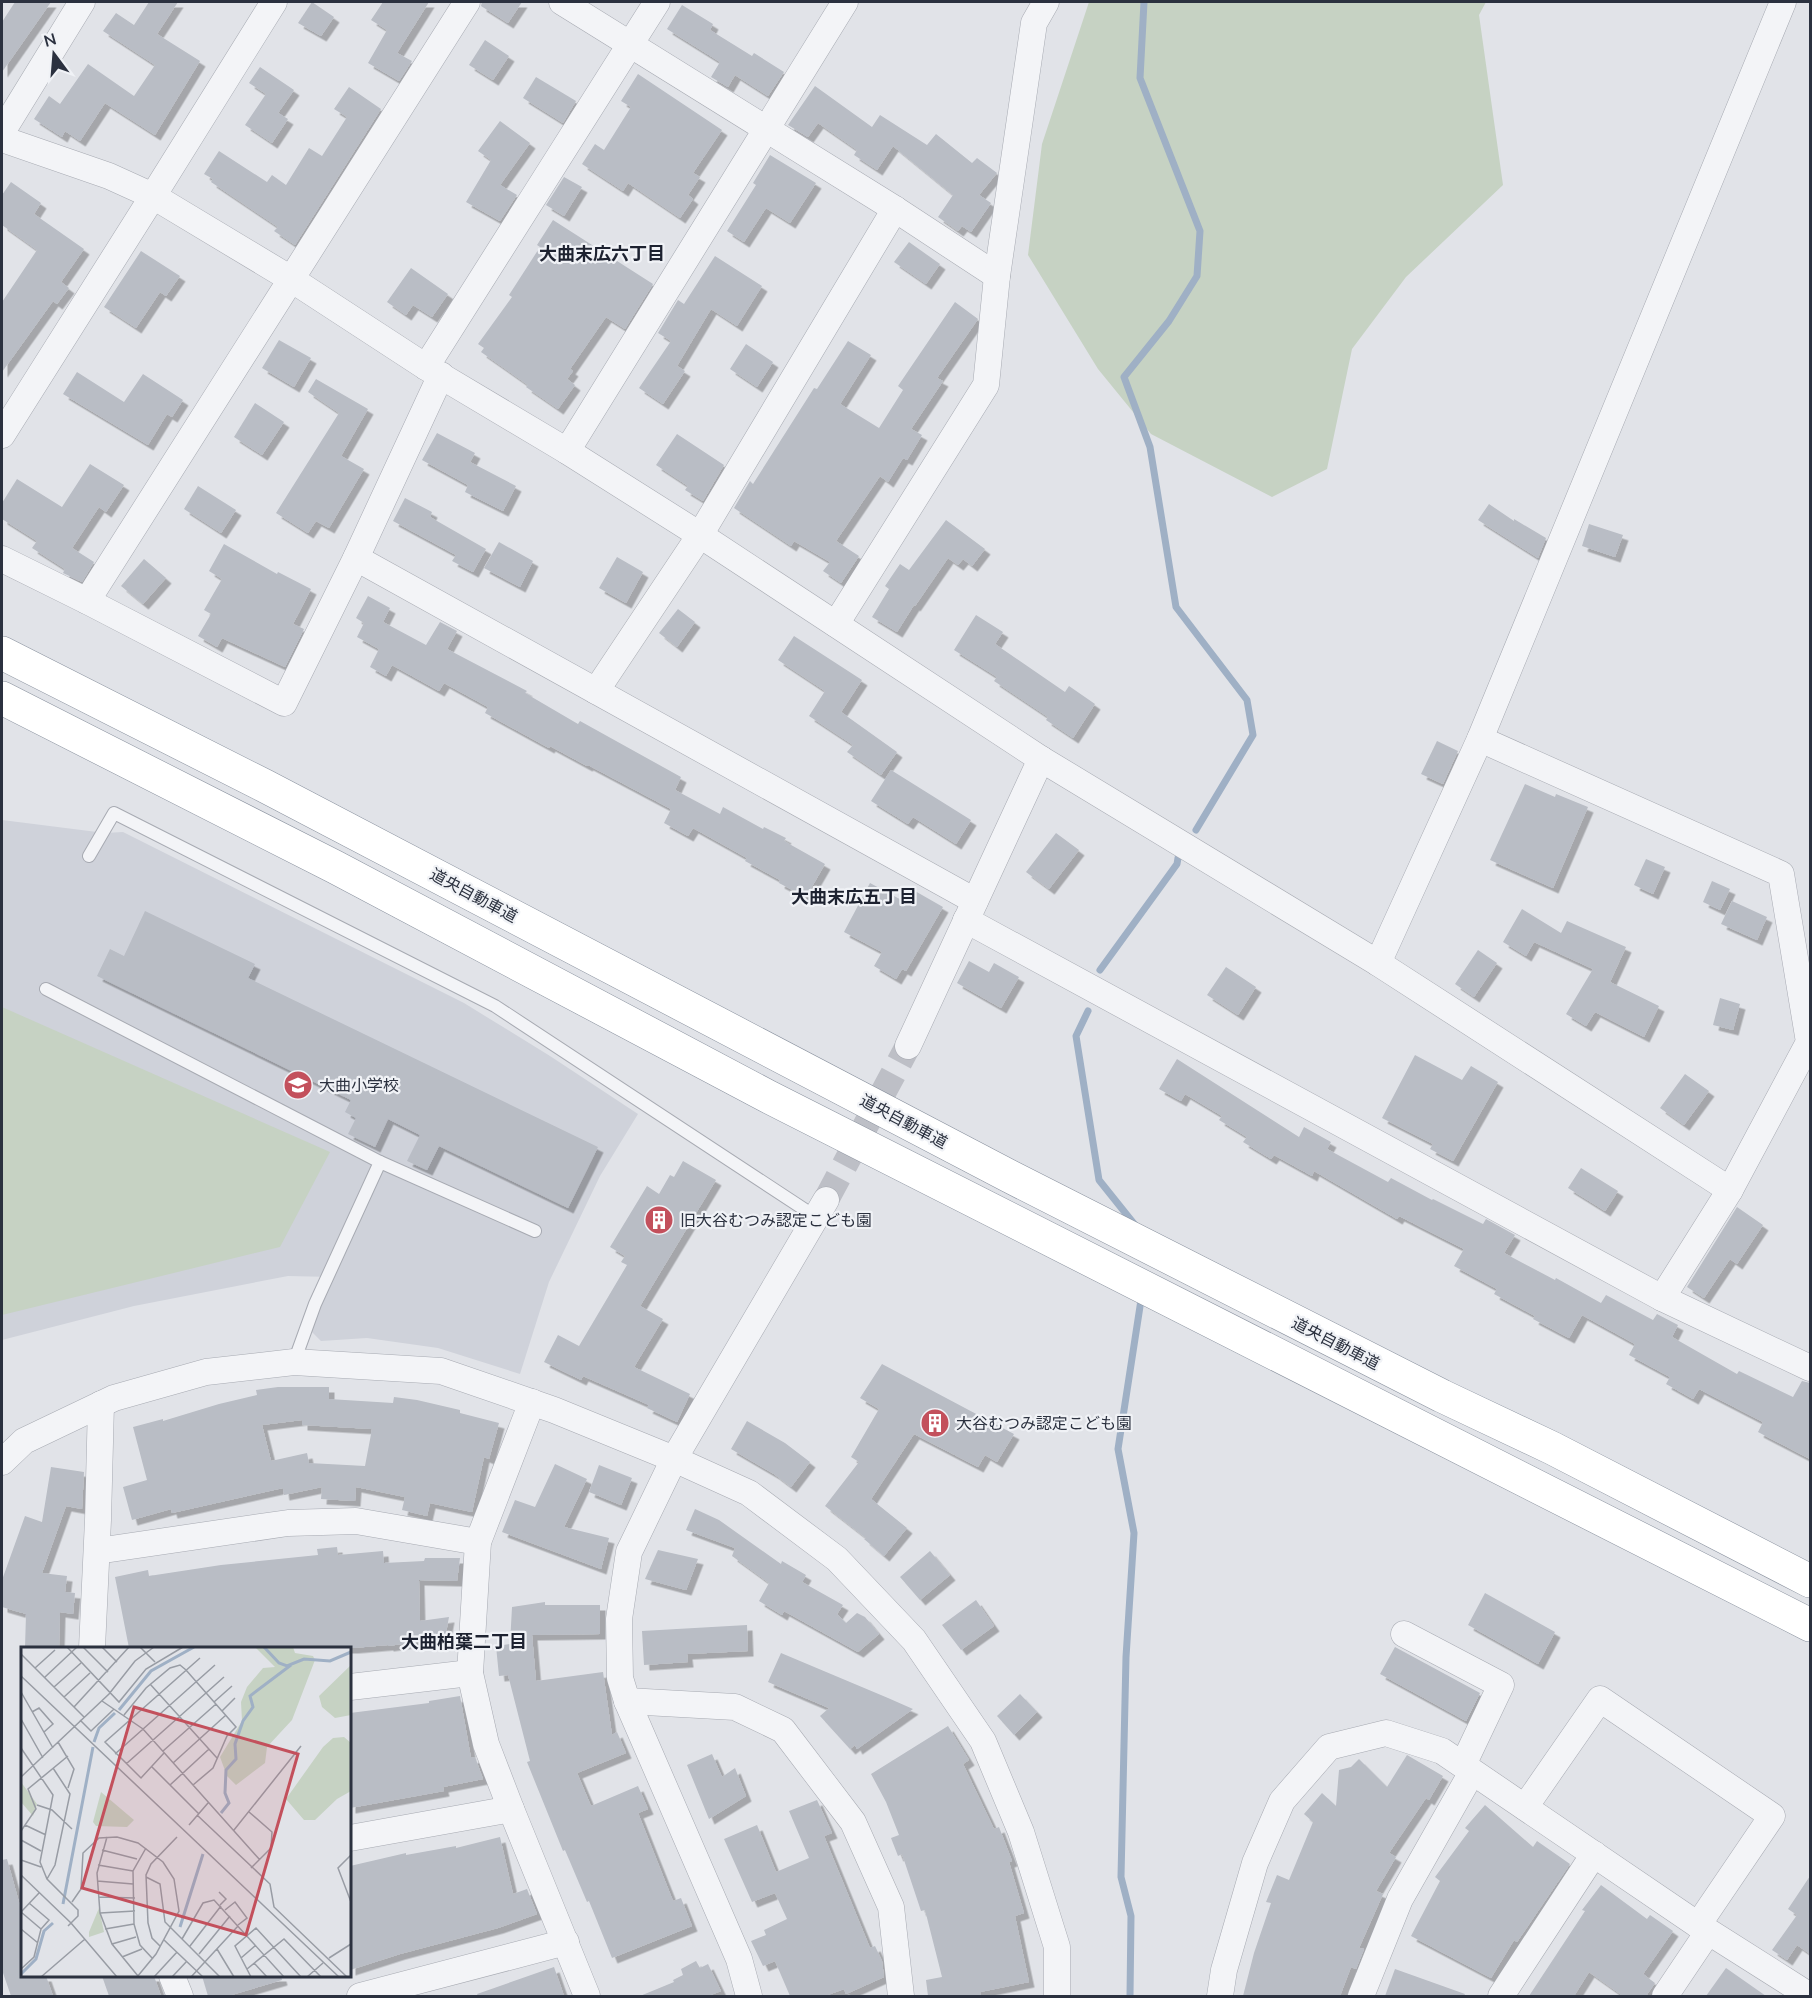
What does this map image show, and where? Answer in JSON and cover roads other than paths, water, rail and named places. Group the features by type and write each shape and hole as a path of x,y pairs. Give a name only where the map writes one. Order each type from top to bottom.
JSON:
{"highway":[{"name":"道央自動車道","path":"2,653 265,786 1040,1192 1421,1385 1552,1448 1810,1581"},
{"path":"2,698 335,867 767,1096 1810,1625"}],"street":[{"path":"2,132 82,2"},
{"path":"2,435 274,2"},
{"path":"87,601 467,2"},
{"path":"562,2 895,209 997,276"},
{"path":"2,559 284,703 356,558 433,371 657,2"},
{"path":"567,451 845,2"},
{"path":"836,624 986,385 997,276 1034,23 1046,2"},
{"path":"1378,963 1480,739 1784,2"},
{"path":"2,139 109,176 153,196 291,279 433,371 567,451 700,535 1041,759 1378,963 1730,1190"},
{"path":"596,691 700,535 895,209"},
{"path":"356,558 596,691 970,910 1662,1298 1810,1368"},
{"path":"1480,739 1781,874 1809,1042 1730,1190 1662,1298"},
{"path":"908,1046 1041,759"},
{"path":"749,1996 739,1959 627,1701 620,1678 618,1619 629,1552 674,1459 821,1208"},
{"path":"2,1462 24,1441 114,1398 206,1372 294,1362 441,1371 532,1402 674,1459 749,1493 837,1559 914,1640 983,1741 1021,1832 1057,1947 1057,1996"},
{"path":"532,1402 478,1542 471,1673 486,1744 587,1996"},
{"path":"92,1647 101,1404"},
{"path":"97,1551 300,1522 356,1521 478,1542"},
{"path":"1361,1996 1400,1899 1467,1768 1502,1685 1404,1634"},
{"path":"351,1687 471,1673"},
{"path":"1525,1808 1600,1699 1772,1816 1665,1996"},
{"path":"627,1701 735,1707 783,1730 853,1822 891,1907 901,1996"},
{"path":"1220,1996 1224,1970 1255,1863 1282,1801 1329,1748 1386,1733 1442,1751 1703,1929 1810,1996"},
{"path":"351,1838 511,1809"},
{"path":"1501,1996 1594,1854"},
{"path":"360,1996 566,1942"},
{"path":"172,1977 180,1996"}],"lane":[{"path":"89,856 114,813 495,1006 821,1208"},
{"path":"46,989 380,1162 535,1231"},
{"path":"294,1362 315,1304 380,1162"}],"waterway":[{"path":"1144,2 1140,78 1200,231 1197,276 1169,321 1124,377 1150,447 1176,607 1247,700 1253,735 1196,830"},
{"path":"1100,970 1177,864 1178,858"},
{"path":"1088,1011 1076,1036 1099,1180 1135,1225"},
{"path":"1130,1996 1131,1916 1121,1877 1126,1657 1134,1533 1118,1449 1141,1300"}],"tunnel":[{"path":"826,1200 908,1046"}],"place":[{"name":"大曲小学校","path":"298,1085"},
{"name":"旧大谷むつみ認定こども園","path":"659,1220"},
{"name":"大谷むつみ認定こども園","path":"935,1423"}],"district":[{"name":"大曲末広六丁目","path":"602,254"},
{"name":"大曲末広五丁目","path":"854,897"},
{"name":"大曲柏葉二丁目","path":"464,1642"}]}
